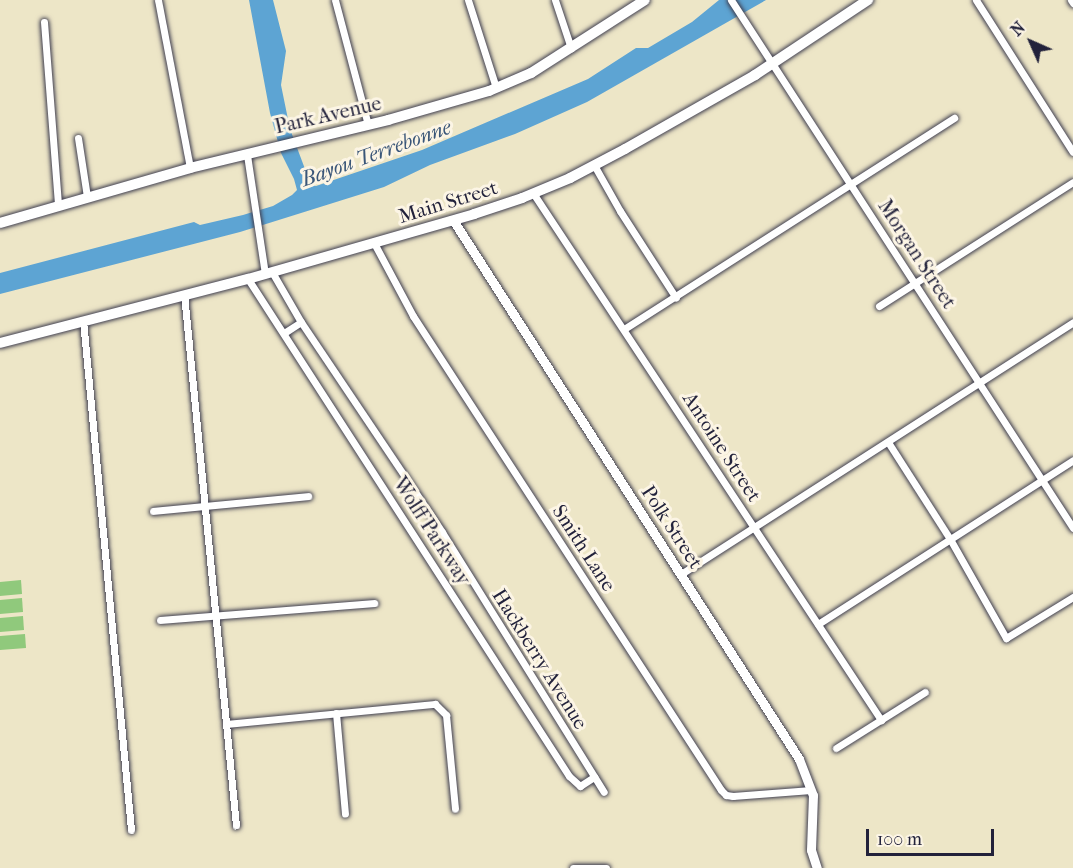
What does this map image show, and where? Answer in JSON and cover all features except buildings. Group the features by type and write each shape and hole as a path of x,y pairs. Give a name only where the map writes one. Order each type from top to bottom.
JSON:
{"main road":[{"name":"Park Avenue","path":"0,223 190,168 369,124 496,88 531,73 645,0"},
{"name":"Main Street","path":"0,343 248,279 453,220 533,193 594,165 773,64 868,0"}],"street":[{"path":"158,0 190,168"},
{"path":"335,0 369,124"},
{"path":"468,0 496,88"},
{"path":"555,0 571,48"},
{"name":"Morgan Street","path":"731,0 852,182 1073,528"},
{"path":"976,0 1073,152"},
{"path":"44,22 58,206"},
{"path":"624,329 676,298 954,118"},
{"path":"78,138 87,197"},
{"name":"Hackberry Avenue","path":"247,155 258,236 269,273 442,532 604,792"},
{"path":"594,165 620,211 676,298"},
{"path":"879,306 1073,182"},
{"name":"Antoine Street","path":"533,193 880,720"},
{"name":"Polk Street","path":"453,220 799,759 811,790 811,849 817,868"},
{"name":"Smith Lane","path":"374,243 413,316 722,790 726,795 733,796 811,790"},
{"name":"Wolff Parkway","path":"248,279 569,776 580,786 594,777"},
{"path":"184,294 236,825"},
{"path":"83,320 131,830"},
{"path":"284,333 301,322"},
{"path":"681,574 1073,322"},
{"path":"888,442 950,539 1006,638 1073,597"},
{"path":"818,624 1073,460"},
{"path":"153,511 308,496"},
{"path":"160,620 374,603"},
{"path":"836,748 925,692"},
{"path":"226,724 426,704 440,706 446,715 455,809"},
{"path":"336,713 345,814"},
{"path":"573,868 606,868"}],"green space":[{"path":"21,580 22,594 0,596 0,582"},
{"path":"22,598 23,612 0,614 0,600"},
{"path":"23,616 24,630 0,632 0,618"},
{"path":"25,634 26,648 0,650 0,636"}],"water":[{"path":"249,0 273,0 286,51 281,85 290,129 311,185 316,186 422,150 588,79 636,48 648,48 692,22 719,0 766,0 587,102 515,134 430,165 384,187 240,232 0,294 0,273 194,222 200,225 243,215 273,206 297,190 281,153 270,113"}],"water label":[{"name":"Bayou Terrebonne","path":"376,153"}]}
